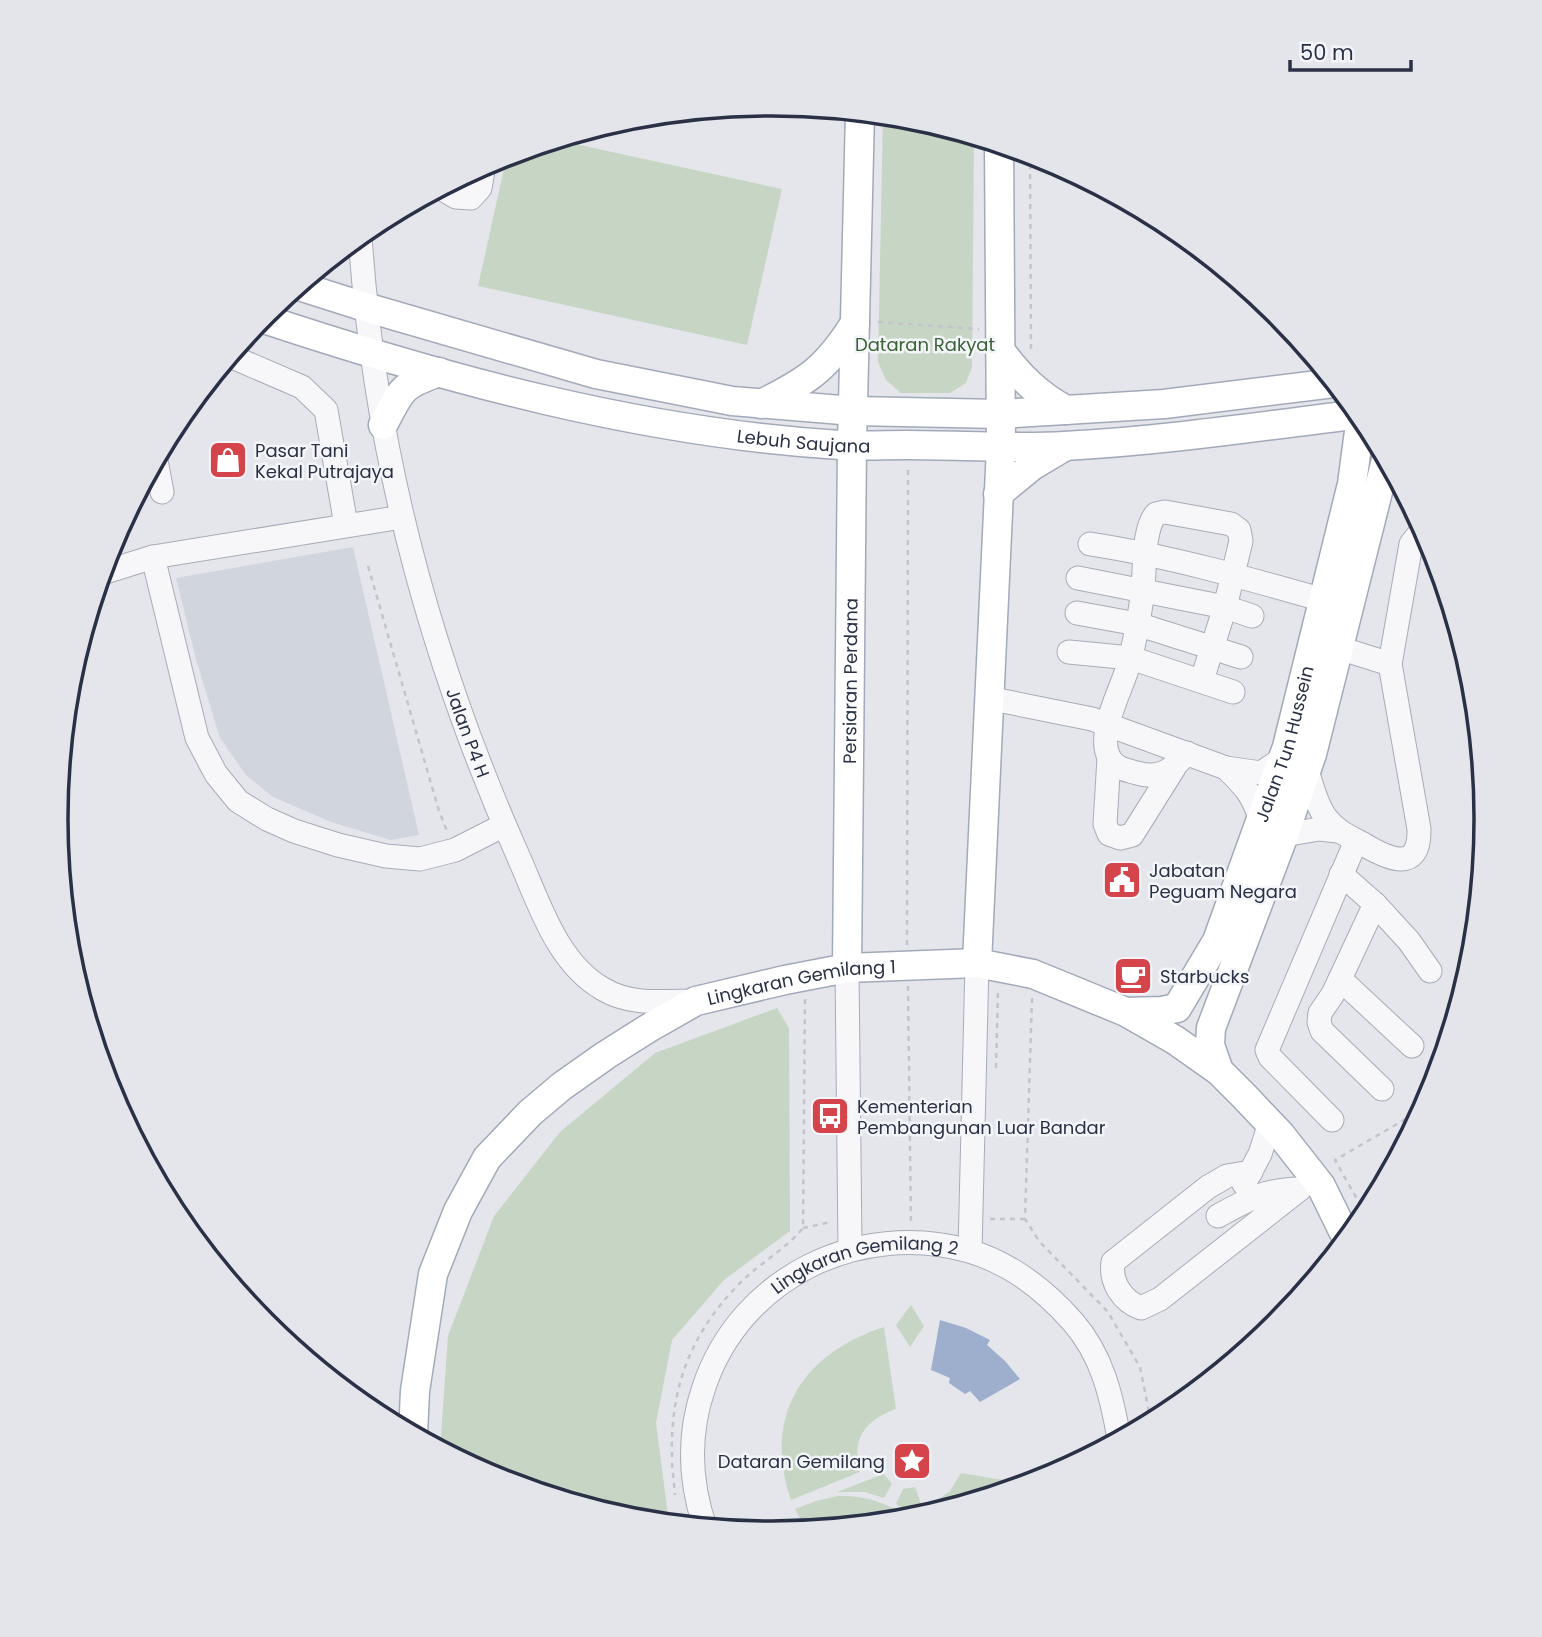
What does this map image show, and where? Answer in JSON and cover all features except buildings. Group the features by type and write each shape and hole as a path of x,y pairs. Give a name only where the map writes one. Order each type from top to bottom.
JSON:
{"main road":[{"name":"Persiaran Perdana","path":"847,968 852,445 860,122"},
{"path":"977,962 1001,448 999,154"},
{"name":"Lebuh Saujana","path":"309,289 596,374 732,401 761,404 854,411 1000,414 1164,404 1323,384"},
{"name":"Lebuh Saujana","path":"274,322 371,355 589,410 720,433 800,441 852,445 1001,448 1065,446 1137,441 1347,417"},
{"path":"761,404 821,370 839,349 855,322"},
{"path":"1000,340 1017,374 1043,398 1066,410"},
{"path":"383,425 402,390 412,382 439,372"},
{"name":"Jalan Tun Hussein","path":"1219,1071 1210,1045 1211,1028 1284,835 1323,600 1352,484 1358,433"},
{"path":"800,441 828,463 852,488"},
{"path":"998,494 1032,466 1065,446"},
{"name":"Jalan Tun Hussein","path":"1126,1012 1177,1008 1217,941 1261,820 1294,764 1339,648 1383,473"},
{"name":"Lingkaran Gemilang 1","path":"414,1423 415,1391 433,1274 458,1211 487,1158 530,1113 562,1086 617,1048 696,1001 805,976 847,968 977,962 1033,974 1126,1012 1175,1040 1219,1071 1270,1123 1312,1191 1340,1230"}],"street":[{"path":"450,194 456,197 471,198 480,188 482,178"},
{"name":"Jalan P4 H","path":"361,248 371,355 402,517 442,657 504,825 548,923 568,958 589,979 603,990 634,1001 696,1001"},
{"path":"239,360 302,387 326,410 346,526"},
{"path":"159,474 162,492"},
{"path":"1180,760 1132,835 1120,838 1110,834 1105,824 1109,758 1105,743 1107,725 1131,658 1143,589 1145,552 1151,519 1156,514 1165,513 1231,524 1239,530 1241,541 1226,607 1202,680"},
{"path":"115,569 153,557 402,517"},
{"path":"988,698 1092,719 1180,760 1261,773 1294,764 1325,818 1347,836 1376,853 1399,861 1410,858 1417,849 1419,837 1390,664 1411,544 1415,539"},
{"path":"1090,544 1145,552 1323,600"},
{"path":"153,557 197,738 216,774 238,801 294,831 386,856 420,859 455,850 504,825"},
{"path":"1078,578 1226,607 1252,616"},
{"path":"1077,613 1137,624 1241,657"},
{"path":"1339,648 1390,664"},
{"path":"1069,652 1131,658 1233,692"},
{"path":"1109,758 1118,768 1158,776 1180,760"},
{"path":"1226,768 1246,786 1261,820"},
{"path":"1284,835 1319,830 1347,836"},
{"path":"1332,1119 1270,1057 1267,1050 1342,874 1347,836"},
{"path":"1342,874 1375,904 1409,941 1430,971"},
{"path":"1375,904 1340,979 1320,1013 1319,1022 1322,1031 1382,1089"},
{"path":"970,1251 977,962"},
{"name":"Persiaran Perdana","path":"847,968 850,1249"},
{"path":"1340,979 1412,1046"},
{"path":"1270,1123 1260,1154 1241,1191 1218,1216 1257,1194 1312,1191"},
{"path":"1251,1172 1227,1176 1208,1187 1113,1262 1111,1274 1131,1304 1141,1308 1160,1299 1312,1191"},
{"name":"Lingkaran Gemilang 2","path":"702,1517 696,1502 691,1456 696,1410 711,1366 735,1326 768,1292 807,1266 850,1249 911,1242 970,1251 1009,1268 1045,1293 1075,1324 1098,1360 1113,1401 1117,1429"}],"path":[{"path":"855,322 1000,340 1031,331"},
{"path":"908,445 907,967 911,1242"},
{"path":"368,566 439,811 455,850"},
{"path":"1033,974 1025,1219 1039,1241 1108,1312 1140,1367 1149,1411"},
{"path":"803,1228 805,976"},
{"path":"1359,1203 1335,1160 1405,1119"},
{"path":"990,1219 1025,1219"},
{"path":"676,1498 672,1485 671,1433 674,1401 684,1368 699,1335 738,1285 803,1228 835,1221"}],"shaded area":[{"path":"353,547 419,835 391,840 331,822 273,797 246,775 220,738 196,659 176,578"}],"green space":[{"name":"Dataran Rakyat","path":"883,125 974,146 972,367 966,383 950,393 901,393 886,380 878,362"},
{"path":"575,144 782,189 747,345 478,286 504,168 545,153"},
{"path":"777,1008 789,1028 790,1231 724,1280 672,1340 656,1423 668,1513 634,1508 545,1484 502,1468 441,1438 448,1336 494,1216 560,1132 655,1053"},
{"path":"911,1305 924,1326 910,1347 896,1325"},
{"path":"884,1327 896,1409 876,1419 863,1432 857,1450 860,1472 791,1500 783,1470 782,1441 786,1415 796,1392 811,1371 831,1353 856,1338"},
{"path":"961,1473 1006,1481 936,1501 950,1491"},
{"path":"884,1474 892,1484 884,1498 865,1492 837,1492"},
{"path":"915,1487 921,1505 903,1509 896,1504 903,1489"},
{"path":"838,1496 858,1497 896,1510 801,1520 795,1509"}],"water":[{"path":"940,1320 966,1328 990,1340 987,1345 1020,1379 980,1402 970,1391 965,1394 949,1383 950,1378 931,1370"},
{"path":"908,1444 916,1447 919,1455 916,1463 908,1466 900,1463 897,1455 900,1447"}],"place":[{"name":"Pasar Tani Kekal Putrajaya","path":"228,460"},
{"name":"Jabatan Peguam Negara","path":"1122,880"},
{"name":"Starbucks","path":"1133,976"},
{"name":"Kementerian Pembangunan Luar Bandar","path":"830,1116"},
{"name":"Dataran Gemilang","path":"912,1461"}]}
